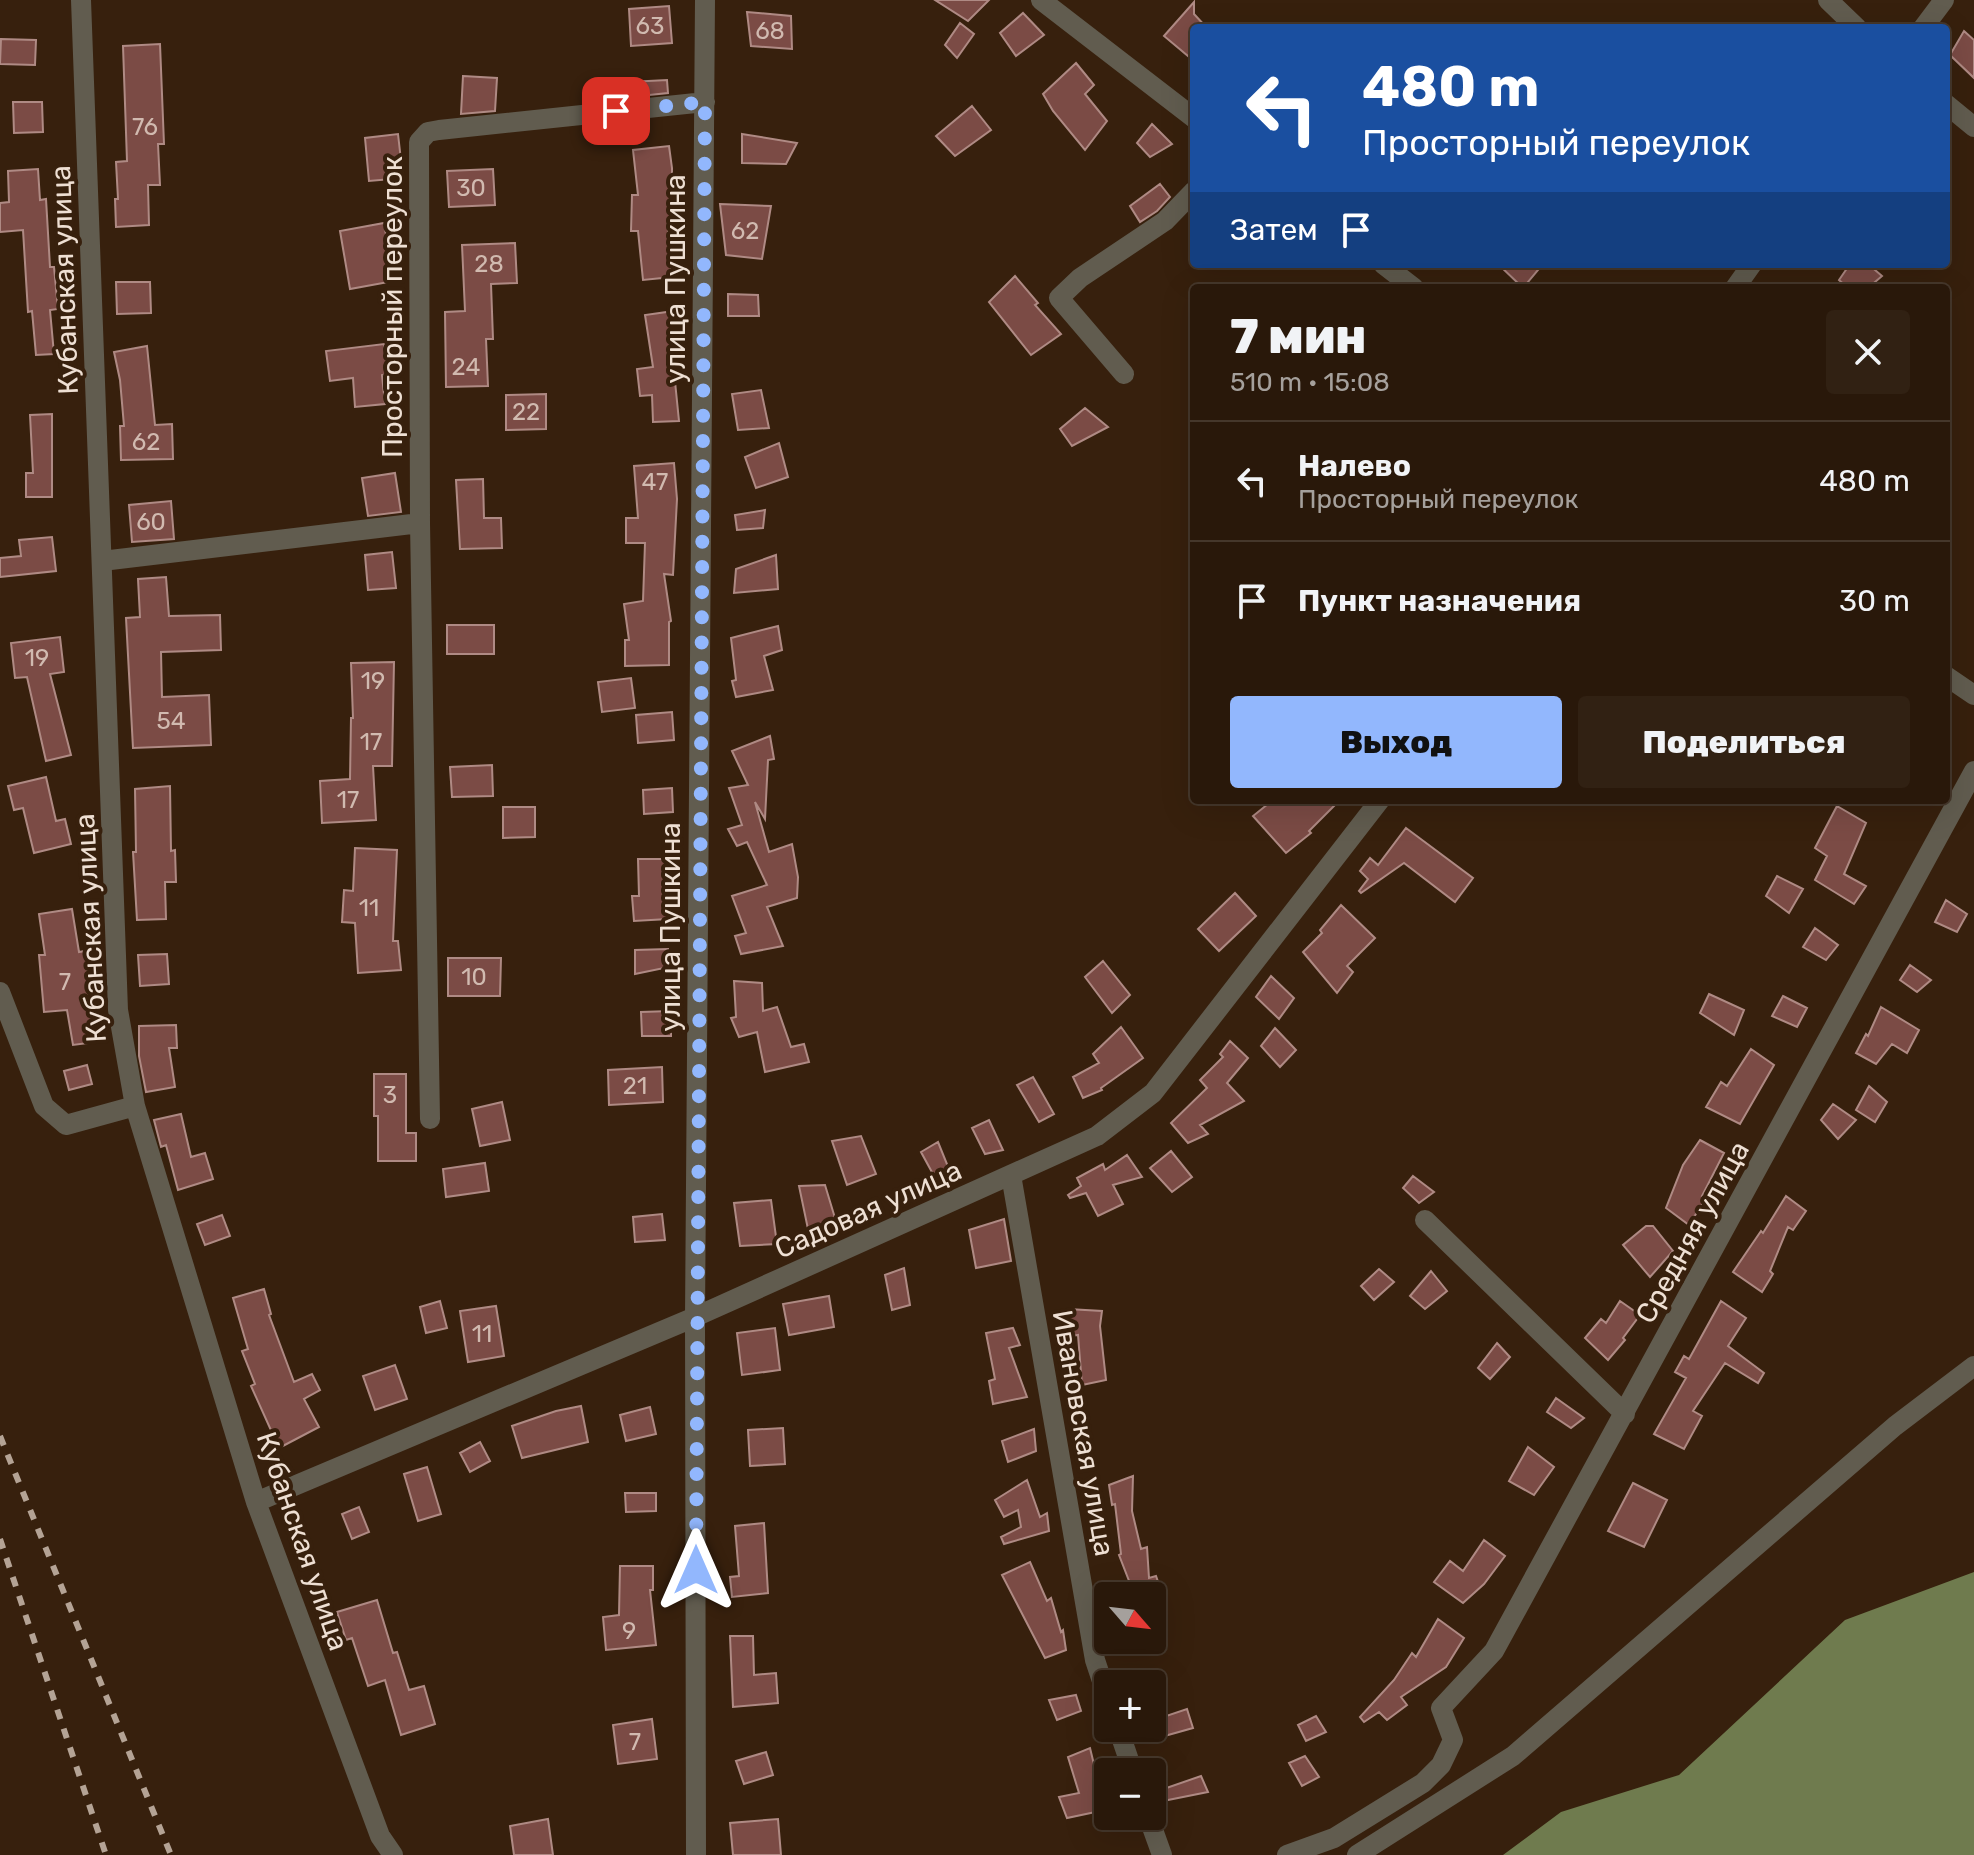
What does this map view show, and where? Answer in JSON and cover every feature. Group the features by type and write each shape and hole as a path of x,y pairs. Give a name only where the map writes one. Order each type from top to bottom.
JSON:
{"street":[{"name":"Кубанская улица","path":"81,0 118,1010 135,1106 256,1502 380,1836 393,1855"},
{"name":"улица Пушкина","path":"696,1855 695,1317 705,0"},
{"path":"1041,0 1190,115"},
{"path":"1828,0 1853,24"},
{"path":"1926,24 1944,0"},
{"name":"Просторный переулок","path":"430,1119 420,523 419,142 428,132 439,130 705,102"},
{"path":"1950,107 1974,127"},
{"path":"1124,374 1059,298 1080,278 1165,221 1190,195"},
{"path":"1388,268 1409,284"},
{"path":"102,561 420,523"},
{"path":"1950,679 1974,695"},
{"name":"Средняя улица","path":"1287,1855 1334,1838 1423,1783 1441,1765 1453,1740 1441,1708 1494,1651 1974,771"},
{"name":"Садовая улица","path":"256,1502 695,1317 1097,1136 1153,1093 1377,804"},
{"path":"0,992 44,1106 66,1125 135,1106"},
{"name":"Ивановская улица","path":"1011,1175 1098,1670"},
{"path":"1425,1220 1625,1414"},
{"path":"1357,1855 1513,1756 1895,1426 1974,1366"},
{"path":"1153,1830 1162,1855"}],"shaded area":[{"path":"1974,1572 1974,1855 1503,1855 1561,1812 1679,1775 1845,1620"}],"building":[{"path":"935,0 989,0 968,21"},
{"path":"1194,2 1194,14 1203,24 1190,24 1190,58 1164,36"},
{"path":"669,6 672,43 631,46 629,9"},
{"path":"747,12 791,16 792,49 751,46"},
{"path":"1023,13 1044,35 1016,56 1000,33"},
{"path":"960,23 974,34 957,58 945,45"},
{"path":"1964,31 1974,40 1974,78 1950,55"},
{"path":"1,39 36,40 35,65 0,64"},
{"path":"160,44 164,144 158,144 160,185 148,185 149,225 116,227 116,162 127,161 123,46"},
{"path":"1076,63 1094,85 1085,94 1107,121 1085,150 1043,94"},
{"path":"463,76 497,78 495,111 461,114"},
{"path":"667,80 668,93 630,97 629,82"},
{"path":"13,102 42,102 43,132 14,133"},
{"path":"972,106 991,130 955,156 936,136"},
{"path":"1152,124 1172,144 1150,157 1137,143"},
{"path":"398,134 403,178 369,181 365,138"},
{"path":"742,134 797,143 786,164 742,163"},
{"path":"669,146 672,231 668,231 672,277 643,280 638,231 631,231 632,195 638,195 633,150"},
{"path":"38,169 40,200 46,199 50,267 54,267 58,309 50,310 54,354 36,355 32,311 28,312 23,230 0,232 0,203 9,202 8,171"},
{"path":"493,169 495,205 449,207 447,171"},
{"path":"1160,184 1170,197 1157,211 1140,222 1130,206"},
{"path":"720,204 771,206 762,259 726,255"},
{"path":"384,223 394,281 350,289 340,231"},
{"path":"515,243 517,283 491,284 493,339 486,339 488,386 446,387 445,312 465,311 462,245"},
{"path":"1502,268 1540,268 1526,284 1519,284"},
{"path":"1847,268 1873,268 1882,276 1873,284 1844,284 1839,280"},
{"path":"1015,276 1061,334 1031,355 989,302"},
{"path":"116,282 150,282 151,313 117,314"},
{"path":"728,294 758,295 759,316 728,316"},
{"path":"674,311 678,341 671,342 679,421 653,422 652,395 640,396 637,369 653,367 645,315"},
{"path":"384,344 388,374 382,375 385,404 355,407 353,378 330,381 326,351"},
{"path":"147,346 155,425 172,424 173,459 121,460 120,426 124,426 114,352"},
{"path":"761,390 769,428 738,430 732,394"},
{"path":"546,394 546,429 506,430 506,395"},
{"path":"1085,408 1108,427 1072,446 1060,429"},
{"path":"52,414 52,497 26,497 26,473 33,473 30,415"},
{"path":"779,443 788,477 756,488 745,457"},
{"path":"674,463 677,499 673,575 664,574 671,621 669,665 625,666 625,640 629,640 624,604 643,601 645,543 626,543 626,518 638,518 634,466"},
{"path":"395,473 401,512 368,516 362,478"},
{"path":"483,479 484,518 501,518 502,548 460,549 456,480"},
{"path":"171,501 174,539 132,542 129,505"},
{"path":"765,510 763,528 737,530 735,515"},
{"path":"52,537 56,571 0,577 0,558 21,556 19,540"},
{"path":"392,552 396,588 368,590 365,555"},
{"path":"776,555 778,589 734,593 736,569"},
{"path":"166,577 169,616 220,615 221,650 161,652 162,697 209,695 211,745 133,748 126,618 140,617 138,579"},
{"path":"447,625 494,625 494,654 447,654"},
{"path":"778,626 782,650 764,656 773,690 736,697 732,681 736,680 731,638"},
{"path":"60,637 64,672 50,674 71,755 46,761 27,677 15,678 11,643"},
{"path":"394,662 392,766 373,766 376,820 322,823 320,781 350,779 353,718 351,663"},
{"path":"631,678 635,708 602,712 598,682"},
{"path":"672,712 674,740 638,743 636,715"},
{"path":"770,736 774,759 768,760 765,819 755,802 769,852 792,844 798,877 797,898 767,907 783,946 741,954 735,936 746,933 732,896 767,885 747,842 737,846 728,829 742,825 729,788 748,785 732,751"},
{"path":"492,765 493,796 452,797 450,767"},
{"path":"46,777 56,821 65,819 71,844 34,853 23,808 14,810 8,786"},
{"path":"170,786 171,851 175,850 176,882 165,882 166,919 137,920 133,852 136,852 135,789"},
{"path":"672,788 673,812 644,814 643,790"},
{"path":"1268,804 1336,804 1309,831 1311,833 1286,853 1253,816"},
{"path":"1837,806 1866,823 1844,874 1866,886 1854,904 1815,880 1827,856 1815,848"},
{"path":"503,807 535,807 535,837 503,838"},
{"path":"1406,828 1473,878 1455,902 1404,863 1361,893 1359,891 1368,879 1360,871 1370,858 1378,865"},
{"path":"355,848 397,850 393,941 398,941 401,970 358,973 355,923 342,922 344,890 353,891"},
{"path":"638,859 670,859 670,884 666,884 668,919 634,921 632,896 639,896"},
{"path":"1777,876 1803,889 1789,913 1766,896"},
{"path":"1235,893 1256,916 1219,951 1198,929"},
{"path":"1946,900 1967,914 1957,932 1935,922"},
{"path":"1341,905 1375,938 1347,966 1353,972 1337,993 1303,952 1322,933 1320,930"},
{"path":"72,909 79,952 85,951 91,1012 98,1011 95,1042 73,1045 67,1010 44,1012 39,955 45,955 39,914"},
{"path":"1815,928 1838,945 1826,960 1803,947"},
{"path":"668,949 669,967 635,974 635,950"},
{"path":"167,954 169,984 140,986 138,955"},
{"path":"448,958 501,958 500,996 448,996"},
{"path":"1103,961 1130,995 1112,1013 1085,977"},
{"path":"1910,965 1931,980 1917,992 1900,980"},
{"path":"1271,976 1294,998 1279,1019 1256,997"},
{"path":"734,981 762,983 763,1011 777,1007 791,1047 804,1044 809,1062 765,1072 757,1032 739,1037 731,1018 736,1017"},
{"path":"1709,994 1744,1010 1734,1035 1700,1013"},
{"path":"1783,996 1807,1008 1797,1027 1772,1016"},
{"path":"1881,1007 1919,1030 1907,1053 1892,1044 1876,1064 1856,1053 1866,1034 1868,1036"},
{"path":"671,1011 671,1036 642,1036 641,1012"},
{"path":"176,1025 177,1048 169,1048 175,1087 146,1092 139,1056 139,1026"},
{"path":"1121,1027 1143,1058 1102,1090 1083,1098 1073,1077 1099,1063 1093,1054"},
{"path":"1275,1028 1296,1050 1280,1067 1261,1046"},
{"path":"1230,1041 1248,1058 1227,1083 1244,1101 1200,1125 1208,1134 1188,1143 1171,1123 1207,1088 1200,1080 1223,1057 1220,1054"},
{"path":"1751,1049 1774,1065 1740,1124 1706,1107 1721,1082 1727,1086"},
{"path":"87,1065 92,1084 69,1090 64,1071"},
{"path":"662,1067 663,1102 609,1105 608,1070"},
{"path":"374,1074 406,1074 406,1133 416,1133 416,1161 378,1161"},
{"path":"1033,1077 1054,1114 1039,1122 1017,1085"},
{"path":"1869,1086 1887,1102 1875,1122 1856,1110"},
{"path":"502,1102 510,1140 480,1146 472,1109"},
{"path":"1833,1104 1856,1120 1838,1139 1821,1120"},
{"path":"181,1114 191,1157 205,1153 213,1179 178,1190 166,1145 161,1147 154,1120"},
{"path":"989,1120 1003,1150 985,1154 972,1128"},
{"path":"861,1136 876,1174 847,1185 832,1141"},
{"path":"1700,1140 1724,1153 1702,1196 1706,1198 1689,1225 1666,1208 1683,1165"},
{"path":"938,1142 949,1169 933,1174 921,1152"},
{"path":"1171,1151 1192,1177 1172,1192 1150,1168"},
{"path":"1127,1155 1142,1177 1113,1185 1123,1204 1098,1216 1086,1193 1070,1198 1068,1195 1081,1186 1077,1178 1103,1164 1105,1170"},
{"path":"485,1163 489,1191 446,1197 443,1169"},
{"path":"1413,1176 1434,1192 1419,1203 1403,1188"},
{"path":"825,1185 835,1218 809,1234 799,1186"},
{"path":"1786,1196 1806,1211 1793,1230 1788,1227 1770,1271 1773,1274 1762,1292 1733,1272"},
{"path":"771,1200 777,1244 740,1246 734,1203"},
{"path":"662,1214 665,1240 635,1242 633,1217"},
{"path":"222,1215 230,1236 205,1245 197,1224"},
{"path":"1004,1219 1011,1261 976,1268 969,1230"},
{"path":"1646,1226 1653,1226 1673,1251 1650,1277 1623,1245"},
{"path":"904,1268 910,1305 892,1310 885,1275"},
{"path":"1379,1269 1394,1282 1374,1300 1361,1286"},
{"path":"1431,1271 1447,1291 1425,1309 1410,1296"},
{"path":"264,1289 269,1315 294,1382 312,1374 320,1390 304,1399 319,1427 279,1448 251,1386 255,1384 242,1351 248,1349 233,1298"},
{"path":"829,1296 834,1327 789,1335 783,1304"},
{"path":"440,1301 447,1328 426,1333 420,1307"},
{"path":"1620,1301 1640,1315 1608,1360 1585,1338 1601,1319 1606,1323"},
{"path":"1721,1301 1746,1318 1728,1346 1764,1373 1758,1383 1725,1363 1693,1411 1702,1416 1684,1449 1654,1434 1686,1378 1675,1372 1684,1356 1689,1359"},
{"path":"496,1306 504,1356 468,1362 460,1311"},
{"path":"1068,1309 1102,1311 1100,1326 1106,1380 1082,1385 1078,1335 1071,1336"},
{"path":"775,1328 780,1370 742,1375 737,1333"},
{"path":"1013,1328 1020,1345 1009,1348 1027,1397 993,1404 989,1381 995,1379 986,1333"},
{"path":"1497,1343 1510,1357 1490,1379 1478,1368"},
{"path":"395,1365 407,1399 375,1410 363,1376"},
{"path":"1556,1398 1584,1418 1571,1428 1547,1412"},
{"path":"581,1406 588,1442 522,1458 512,1426"},
{"path":"650,1407 656,1434 626,1441 620,1415"},
{"path":"783,1428 785,1464 750,1466 748,1430"},
{"path":"1034,1429 1036,1451 1008,1462 1002,1441"},
{"path":"480,1442 490,1461 470,1472 460,1453"},
{"path":"1528,1447 1554,1467 1534,1495 1509,1481"},
{"path":"427,1467 441,1514 418,1521 404,1474"},
{"path":"1133,1476 1132,1511 1141,1549 1147,1547 1149,1578 1156,1576 1158,1582 1129,1582 1119,1555 1115,1504 1112,1505 1109,1485"},
{"path":"1027,1480 1040,1517 1047,1513 1049,1531 1004,1544 1001,1537 1021,1527 1018,1510 1004,1517 995,1500"},
{"path":"1633,1483 1667,1500 1644,1547 1608,1531"},
{"path":"625,1493 656,1493 656,1511 626,1512"},
{"path":"359,1507 369,1532 352,1539 342,1514"},
{"path":"764,1523 768,1593 732,1597 730,1577 739,1576 735,1526"},
{"path":"1484,1540 1505,1556 1484,1584 1463,1603 1434,1582 1450,1561 1463,1571"},
{"path":"1030,1562 1047,1601 1051,1598 1061,1632 1063,1630 1066,1650 1045,1658 1002,1575"},
{"path":"620,1566 653,1566 653,1590 650,1590 656,1645 606,1650 603,1617 619,1615"},
{"path":"377,1600 393,1653 397,1652 409,1690 424,1686 435,1724 401,1735 385,1680 368,1686 352,1638 346,1640 337,1612"},
{"path":"1438,1619 1464,1638 1446,1667 1401,1697 1407,1705 1387,1720 1379,1712 1364,1722 1360,1717 1394,1680 1412,1653 1416,1657"},
{"path":"730,1636 753,1636 754,1675 776,1673 778,1703 733,1707"},
{"path":"1076,1695 1081,1711 1057,1720 1049,1700"},
{"path":"1187,1709 1193,1728 1166,1736 1166,1716"},
{"path":"1316,1716 1326,1732 1306,1741 1298,1725"},
{"path":"652,1719 657,1759 618,1764 613,1725"},
{"path":"1090,1748 1094,1765 1094,1812 1067,1818 1059,1797 1079,1793 1068,1757"},
{"path":"766,1752 773,1775 744,1784 736,1761"},
{"path":"1305,1756 1319,1777 1302,1786 1289,1763"},
{"path":"1201,1776 1208,1792 1166,1800 1166,1788"},
{"path":"548,1819 553,1855 514,1855 510,1826"},
{"path":"778,1819 781,1855 733,1855 730,1823"}],"railway":[{"path":"0,1436 171,1855"},
{"path":"0,1539 106,1855"}],"route":[{"path":"616,111 705,102 696,1570"}]}
